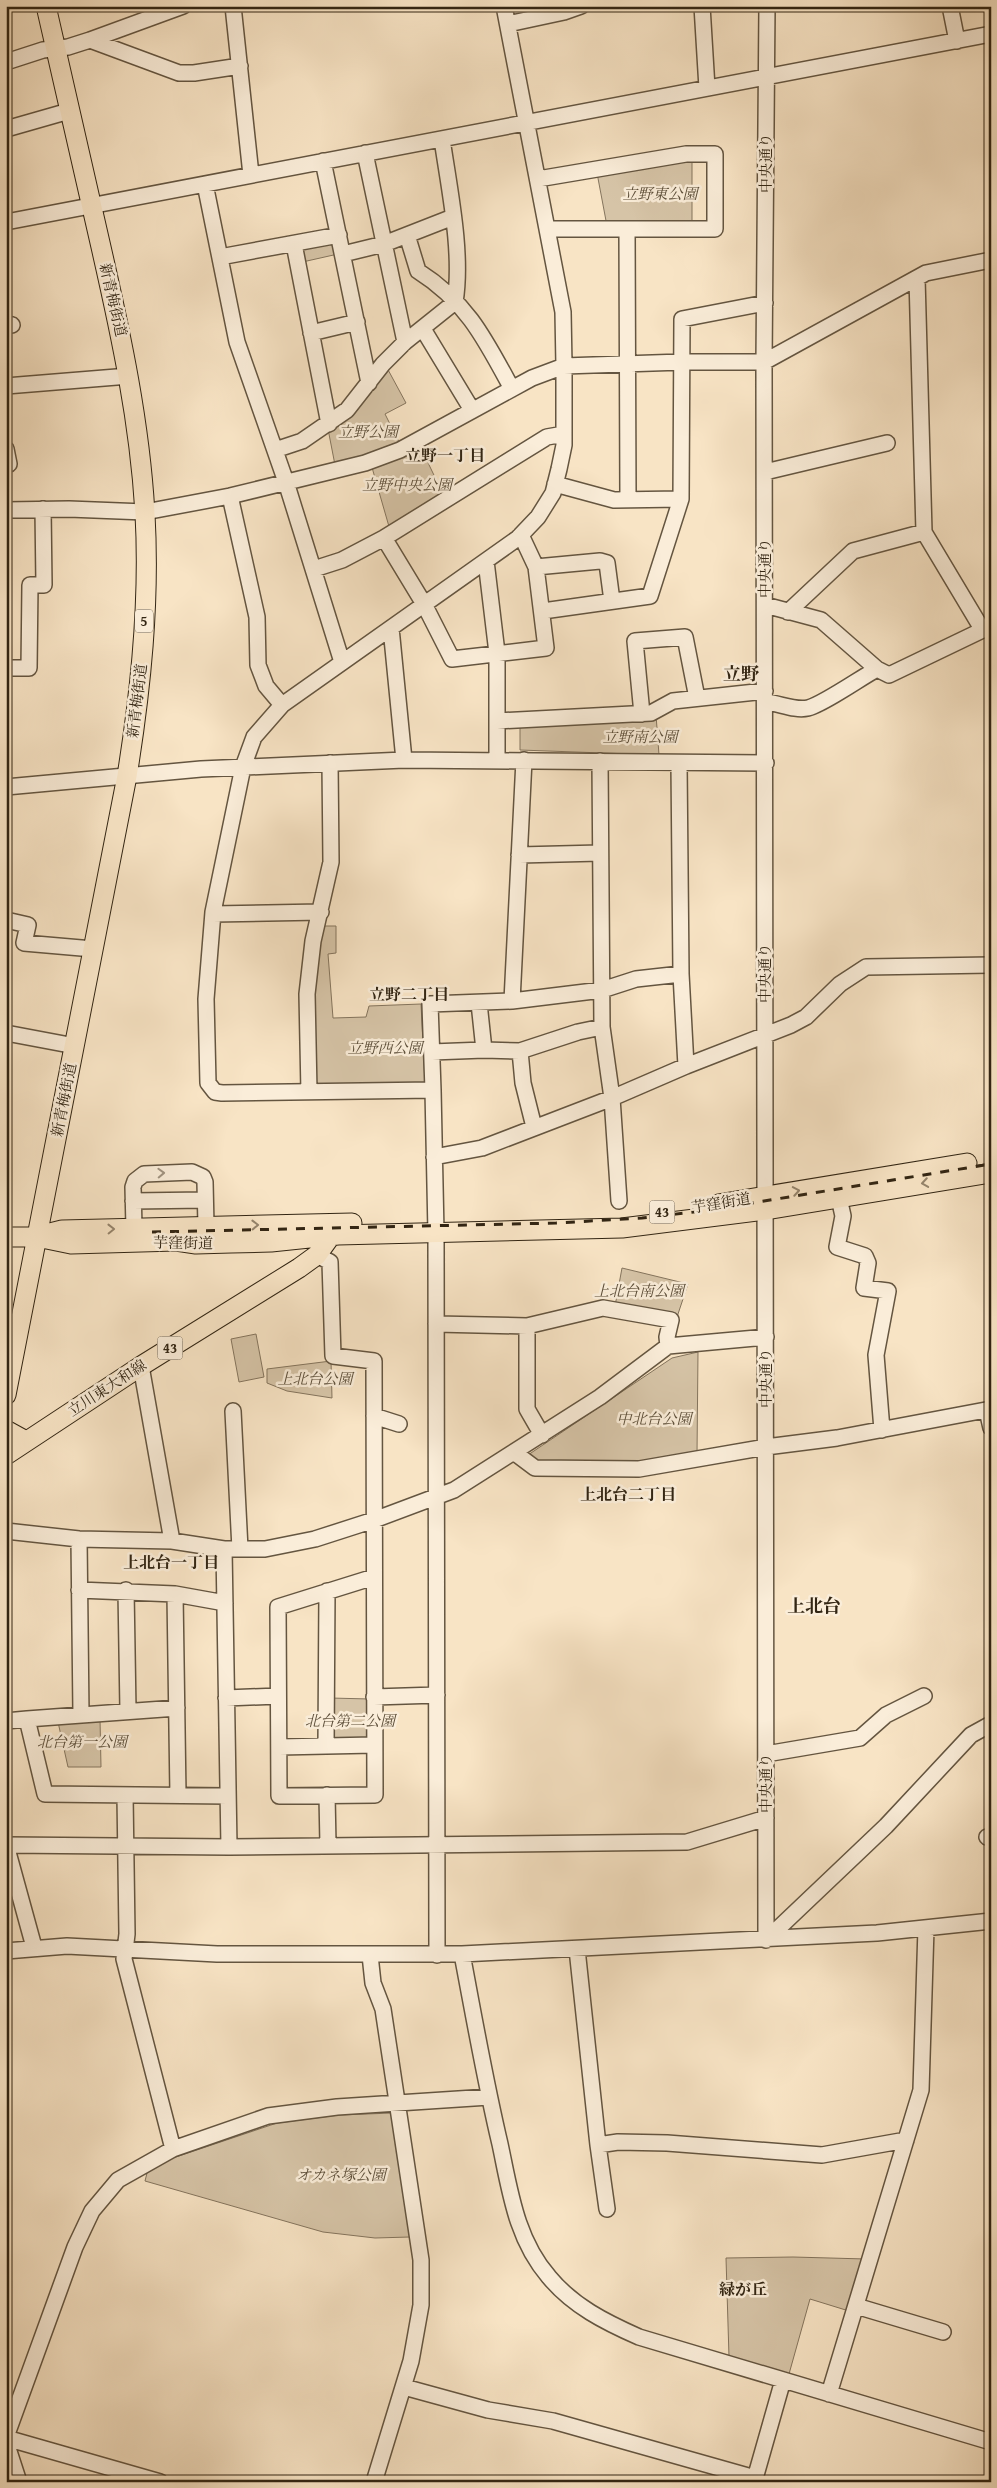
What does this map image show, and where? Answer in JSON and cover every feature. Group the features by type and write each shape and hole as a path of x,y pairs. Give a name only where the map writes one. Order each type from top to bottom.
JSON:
{"main road":[{"name":"新青梅街道","path":"6,1395 11,1349 37,1237 127,776 137,717 143,649 145,512 137,428 129,376 46,6"},
{"name":"芋窪街道","path":"766,1203 991,1160"},
{"name":"芋窪街道","path":"37,1237 62,1230 206,1226 330,1230 436,1228 620,1217 839,1198 991,1173"},
{"name":"芋窪街道","path":"6,1237 37,1237 71,1244 153,1242 263,1243 330,1230"},
{"name":"立川東大和線","path":"6,1455 317,1254 330,1230"},
{"path":"6,1430 26,1441"}],"street":[{"path":"6,62 90,40 183,6"},
{"path":"233,6 251,175"},
{"path":"433,1090 215,1092 208,1082 206,999 213,914 243,767 254,737 282,705 521,535 538,517 553,493 564,434 563,312 504,6"},
{"path":"508,24 564,12 581,6"},
{"path":"702,6 707,88"},
{"name":"中央通り","path":"766,6 764,303 766,1940"},
{"path":"950,6 957,41"},
{"path":"6,222 991,34"},
{"path":"90,40 179,73 194,73 240,66"},
{"path":"6,129 70,111"},
{"path":"275,450 302,441 329,424 346,410 370,383 383,364 405,342 423,329 436,315 455,302 458,287 453,217 442,139"},
{"path":"366,153 405,342"},
{"path":"538,179 686,154 715,154 715,229 547,229"},
{"path":"323,162 370,383"},
{"path":"205,184 237,342 286,482 342,662"},
{"path":"342,254 384,244 453,217"},
{"path":"628,229 628,498"},
{"path":"220,257 339,235"},
{"path":"407,235 418,271 443,287 479,328 512,389"},
{"path":"294,244 329,424"},
{"path":"6,510 44,509 145,512 230,496 365,463 400,450 532,378 564,366 682,362 764,362 926,273 991,260"},
{"path":"765,605 821,620 877,669 889,675 986,628 924,532 917,278"},
{"path":"543,611 650,596 681,499 682,319 764,303"},
{"path":"311,333 357,322"},
{"path":"423,329 472,410"},
{"path":"6,386 129,376"},
{"path":"314,569 342,560 384,538 547,437 564,434"},
{"path":"765,472 887,443"},
{"path":"555,484 614,500 628,498 681,499"},
{"path":"230,496 257,617 258,665 266,686 282,705"},
{"path":"6,668 29,668 30,585 44,585 44,509"},
{"path":"788,612 853,551 924,532"},
{"path":"384,538 424,604 452,659 546,648 543,611 536,568 521,535"},
{"path":"486,561 497,653 497,760"},
{"path":"536,568 600,561 607,563 612,601"},
{"path":"392,628 404,760"},
{"path":"642,714 635,641 685,637 697,698"},
{"path":"497,721 651,713 673,701 697,698 765,697 794,709 808,708 877,669"},
{"path":"6,786 243,767 404,760 600,761 679,764 766,763"},
{"path":"512,1001 524,760"},
{"path":"600,761 602,1027 612,1098 619,1201"},
{"path":"309,1092 307,994 309,967 328,882 332,841 330,763"},
{"path":"679,764 681,974 686,1066"},
{"path":"519,855 600,854"},
{"path":"213,914 321,912"},
{"path":"6,920 28,925 24,943 94,949"},
{"path":"434,1157 482,1148 612,1098 806,1017 840,984 866,967 991,965"},
{"path":"437,1955 436,1228 430,1004 512,1001 602,990 636,979 681,974"},
{"path":"479,1003 484,1050"},
{"path":"432,1052 520,1050 578,1032 602,1027"},
{"path":"6,1033 75,1046"},
{"path":"520,1050 523,1084 534,1127"},
{"path":"153,1242 141,1237 134,1228 133,1187 139,1176 144,1174 198,1173 205,1182 206,1226"},
{"path":"839,1198 843,1216 838,1247 865,1256 868,1263 864,1288 888,1291 876,1355 882,1430"},
{"path":"133,1201 205,1200"},
{"path":"317,1254 330,1262 333,1356 374,1361 375,1795 279,1796 278,1607 374,1577"},
{"path":"436,1324 528,1326 603,1308 670,1320 666,1336 668,1346"},
{"path":"528,1326 527,1409 542,1435"},
{"path":"6,1531 79,1539 172,1541 224,1549 264,1549 315,1539 374,1520 454,1490 600,1397 668,1346 766,1337"},
{"path":"141,1366 172,1541"},
{"path":"514,1453 534,1468 639,1469 766,1447 837,1438 989,1410 991,1428"},
{"path":"233,1411 240,1549"},
{"path":"374,1416 399,1424"},
{"path":"79,1539 81,1715"},
{"path":"224,1549 229,1848"},
{"path":"79,1590 126,1590 175,1594 225,1603"},
{"path":"126,1590 128,1711"},
{"path":"326,1746 327,1591"},
{"path":"175,1594 178,1795"},
{"path":"374,1696 437,1695"},
{"path":"226,1698 278,1696"},
{"path":"766,1754 860,1738 886,1715 924,1696"},
{"path":"6,1721 177,1708"},
{"path":"27,1719 44,1794 228,1796"},
{"path":"766,1940 886,1826 971,1735 991,1724"},
{"path":"278,1747 374,1745"},
{"path":"125,1795 127,1847 124,1959 173,2149"},
{"path":"327,1795 328,1845"},
{"path":"34,1947 13,1898 6,1845 229,1848 328,1845 687,1842 766,1818"},
{"path":"6,1951 34,1947 67,1946 217,1954 437,1955 766,1940 926,1928 991,1921"},
{"path":"829,2394 921,2090 926,1928"},
{"path":"577,1949 598,2145 607,2209"},
{"path":"462,1954 489,2097 516,2218 523,2239 548,2277 572,2301 594,2316 639,2337 991,2442"},
{"path":"370,1955 373,1983 382,2009 398,2103 421,2260 421,2305 417,2337 404,2387 374,2482"},
{"path":"19,2482 6,2439 75,2247 92,2211 118,2180 173,2149 268,2116 337,2107 489,2097"},
{"path":"598,2145 618,2142 668,2143 822,2155 906,2140"},
{"path":"856,2306 943,2332"},
{"path":"404,2387 488,2410 553,2421 755,2480 783,2380"},
{"path":"6,2439 116,2476 160,2482"}],"green space":[{"name":"立野東公園","path":"692,158 692,225 607,226 597,173"},
{"path":"335,237 338,254 298,263 295,245"},
{"name":"立野公園","path":"386,366 406,403 385,414 401,446 335,465 328,429"},
{"name":"立野中央公園","path":"419,444 444,496 390,530 371,464"},
{"name":"立野南公園","path":"656,715 659,755 520,750 520,725"},
{"name":"立野西公園","path":"322,926 336,926 336,953 328,954 333,1018 366,1017 369,1006 421,1004 425,1084 315,1086 312,971"},
{"name":"上北台南公園","path":"622,1268 688,1284 677,1317 615,1306"},
{"path":"256,1334 264,1377 239,1382 231,1339"},
{"name":"中北台公園","path":"698,1352 697,1454 639,1463 533,1463 528,1455 672,1358"},
{"name":"上北台公園","path":"331,1361 332,1398 287,1391 267,1383 267,1369"},
{"name":"北台第二公園","path":"330,1698 370,1699 369,1742 330,1742"},
{"name":"北台第一公園","path":"100,1719 101,1767 68,1767 58,1722"},
{"name":"オカネ塚公園","path":"393,2113 410,2237 375,2238 323,2232 145,2181 148,2169 164,2161 277,2123 339,2115"},
{"path":"726,2258 866,2259 849,2311 810,2299 789,2374 729,2357"}],"railway":[{"path":"152,1232 556,1223 642,1218 703,1211 991,1164"}],"district":[{"name":"立野一丁目","path":"445,455"},
{"name":"立野","path":"741,674"},
{"name":"立野二丁目","path":"409,994"},
{"name":"上北台二丁目","path":"628,1494"},
{"name":"上北台一丁目","path":"171,1562"},
{"name":"上北台","path":"814,1606"},
{"name":"緑が丘","path":"743,2289"}]}
